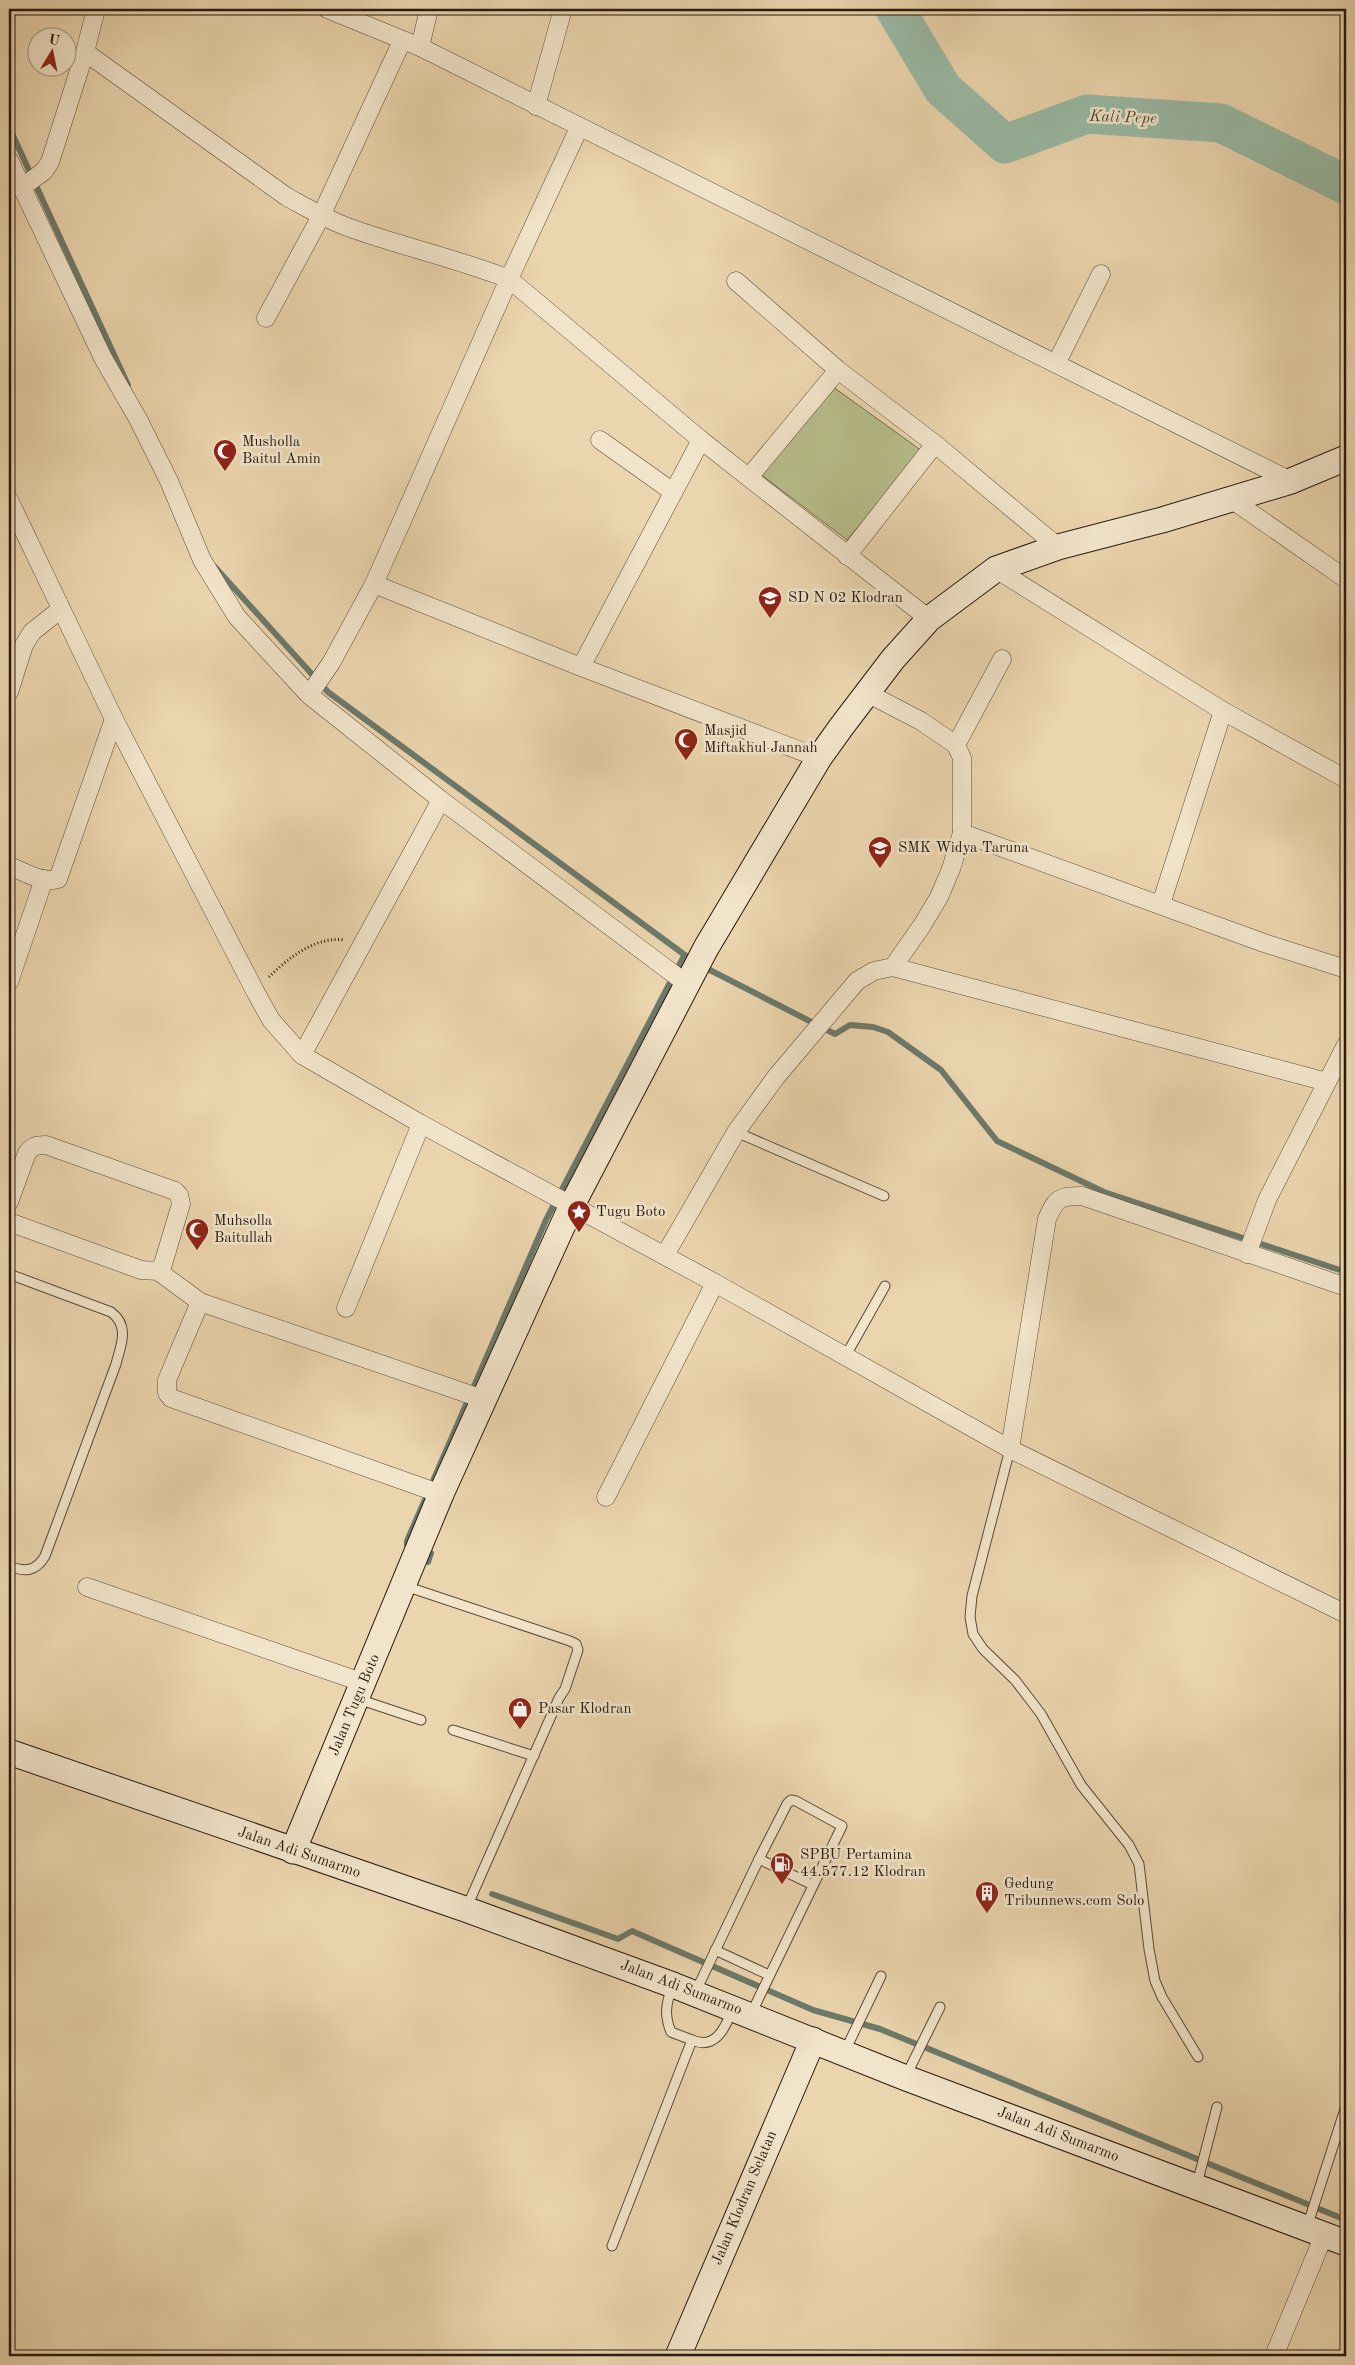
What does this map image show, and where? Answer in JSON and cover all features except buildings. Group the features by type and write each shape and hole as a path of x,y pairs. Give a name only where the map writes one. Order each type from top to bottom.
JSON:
{"main road":[{"name":"Jalan Tugu Boto","path":"293,1851 415,1559 425,1533 433,1491 561,1201 681,977 706,948 819,758 867,693 893,659 929,619 996,569 1058,547 1291,481 1346,458"},
{"name":"Jalan Adi Sumarmo","path":"9,1752 465,1909 684,1989 749,2006 813,2040 906,2078 1198,2179 1322,2230"},
{"name":"Jalan Klodran Selatan","path":"678,2356 813,2040"}],"street":[{"path":"26,185 44,171 57,144 67,103 85,52 96,9"},
{"path":"327,9 420,47 579,128 1057,362 1291,481"},
{"path":"420,47 429,9"},
{"path":"536,106 563,9"},
{"path":"266,318 321,216 402,41"},
{"path":"85,52 287,197 321,216 352,229 509,279 701,440 929,619"},
{"path":"312,691 331,663 374,584 509,279 579,128"},
{"path":"9,160 26,185 103,358 138,420 212,579 237,616 312,691 442,800 681,977"},
{"path":"1057,362 1101,274"},
{"path":"736,281 838,370 935,444 1058,547"},
{"path":"748,477 838,370"},
{"path":"600,440 674,492"},
{"path":"581,667 701,440"},
{"path":"847,556 935,444"},
{"path":"1231,499 1346,579"},
{"path":"9,500 114,719 255,991 271,1020 302,1054 421,1124 561,1201 665,1255 1010,1449 1346,1614"},
{"path":"996,569 1223,711 1346,779"},
{"path":"374,584 581,667 819,758"},
{"path":"9,692 24,645 32,632 61,609"},
{"path":"956,745 1002,659"},
{"path":"867,693 921,722 956,745 962,758 963,768 962,833 938,898 893,967"},
{"path":"1161,904 1223,711"},
{"path":"9,982 40,890 58,879 61,874 114,719"},
{"path":"302,1054 442,800"},
{"path":"962,833 1264,943 1346,969"},
{"path":"9,866 40,890"},
{"path":"665,1255 736,1132 776,1076 826,1015 866,974 893,967 1327,1082"},
{"path":"1250,1244 1267,1200 1346,1046"},
{"path":"346,1308 421,1124"},
{"path":"9,1202 30,1148 38,1145 46,1145 175,1191 179,1195 181,1204 163,1264 158,1271"},
{"path":"1010,1449 1047,1219 1054,1203 1064,1196 1082,1196 1250,1244 1346,1287"},
{"path":"9,1222 142,1270 158,1271 200,1302 474,1395"},
{"path":"606,1497 715,1283"},
{"path":"200,1302 169,1374 166,1389 172,1398 433,1491"},
{"path":"86,1587 361,1691"},
{"path":"1274,2356 1322,2230"}],"lane":[{"path":"736,1132 884,1196"},
{"path":"9,1274 111,1312 122,1322 124,1332 116,1364 45,1556 38,1566 30,1570 20,1570 9,1566"},
{"path":"845,1357 885,1286"},
{"path":"1010,1449 972,1596 970,1617 973,1634 983,1649 1015,1680 1041,1714 1081,1785 1130,1845 1139,1864 1142,1880 1148,1948 1155,1981 1162,1997 1198,2056"},
{"path":"404,1585 576,1644 578,1650 565,1688 465,1909"},
{"path":"361,1691 421,1720"},
{"path":"453,1730 534,1756"},
{"path":"791,1800 842,1826 814,1885 768,1979 749,2006 726,2026 716,2039 708,2043 692,2040 671,2032 666,2019 667,2002 684,1989 706,1967 759,1859 791,1800"},
{"path":"759,1859 814,1885"},
{"path":"713,1954 768,1979"},
{"path":"844,2053 882,1976"},
{"path":"906,2078 940,2007"},
{"path":"612,2246 692,2040"},
{"path":"1198,2179 1217,2106"},
{"path":"1322,2230 1316,2199 1346,2106"}],"path":[{"path":"255,991 284,962 314,945 333,938 363,942"}],"green space":[{"path":"829,384 922,451 847,540 759,473"}],"waterway":[{"name":"Kali Pepe","path":"895,9 943,89 1005,144 1087,114 1221,123 1346,185"},
{"path":"9,127 128,385"},
{"path":"215,567 328,692 693,961"},
{"path":"414,1547 407,1545 407,1541 546,1220 684,956"},
{"path":"702,966 835,1034 850,1025 873,1027 888,1032 941,1070 997,1141 1104,1192 1346,1272"},
{"path":"423,1550 431,1553 428,1562"},
{"path":"492,1894 618,1939 632,1931 813,2010 880,2029 1346,2220"}],"place":[{"name":"Musholla Baitul Amin","path":"225,472"},
{"name":"SD N 02 Klodran","path":"770,619"},
{"name":"Masjid Miftakhul Jannah","path":"686,761"},
{"name":"SMK Widya Taruna","path":"880,869"},
{"name":"Tugu Boto","path":"579,1233"},
{"name":"Muhsolla Baitullah","path":"197,1251"},
{"name":"Pasar Klodran","path":"520,1730"},
{"name":"SPBU Pertamina 44.577.12 Klodran","path":"782,1885"},
{"name":"Gedung Tribunnews.com Solo","path":"987,1914"}]}
